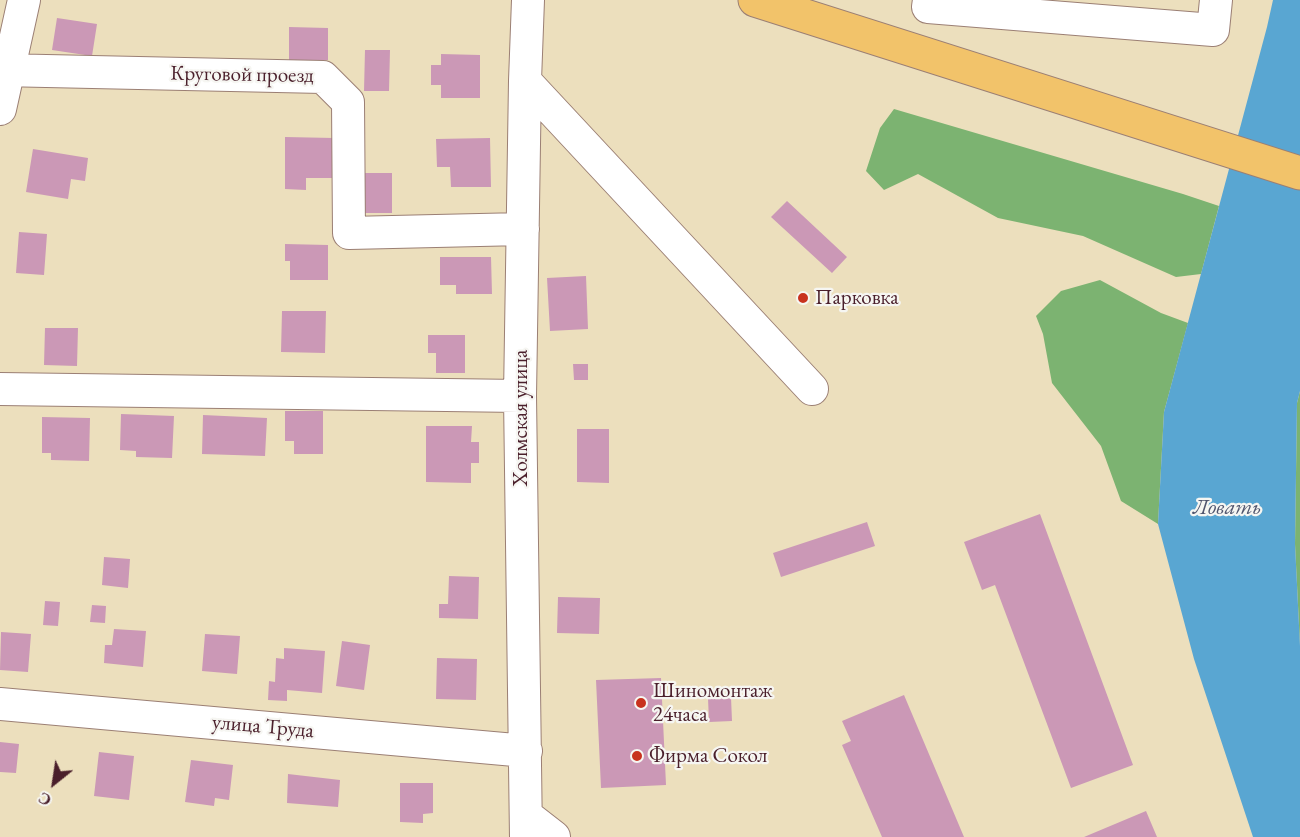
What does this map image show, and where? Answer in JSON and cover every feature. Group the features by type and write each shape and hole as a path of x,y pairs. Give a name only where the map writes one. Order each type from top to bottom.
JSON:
{"main road":[{"path":"755,0 1300,173"}],"street":[{"path":"0,109 5,70 24,0"},
{"name":"Холмская улица","path":"526,827 520,396 528,0"},
{"path":"929,0 928,7 1213,30 1216,0"},
{"name":"Круговой проезд","path":"5,70 323,77 348,102 349,233 523,229"},
{"path":"525,81 812,389"},
{"path":"0,390 520,396"},
{"name":"улица Труда","path":"0,704 526,751"},
{"path":"526,827 554,837"}],"green space":[{"path":"894,109 1219,206 1201,274 1176,277 1083,236 998,218 918,174 884,190 866,171 880,128"},
{"path":"1100,280 1161,313 1188,323 1164,412 1158,524 1121,501 1101,446 1052,383 1043,334 1036,316 1061,291"},
{"path":"1300,391 1300,646 1295,544 1297,403"}],"water":[{"name":"Ловать","path":"1273,0 1300,0 1300,391 1297,403 1295,544 1300,646 1300,837 1253,837 1194,659 1158,524 1164,412"}],"building":[{"path":"57,18 97,24 92,56 52,50"},
{"path":"289,27 328,28 328,60 289,60"},
{"path":"365,50 390,50 389,91 364,91"},
{"path":"441,54 480,55 480,98 441,98 441,85 431,85 431,65 441,65"},
{"path":"285,137 334,138 333,178 306,178 306,190 285,189"},
{"path":"490,138 491,187 451,187 450,167 437,167 436,139"},
{"path":"33,149 88,158 85,181 71,179 68,199 26,192"},
{"path":"355,173 392,173 392,213 356,213"},
{"path":"787,201 847,257 832,273 771,217"},
{"path":"19,232 47,234 44,275 16,273"},
{"path":"285,244 328,245 328,280 290,280 290,261 285,261"},
{"path":"440,257 491,257 492,294 456,294 456,285 440,285"},
{"path":"586,276 588,329 550,331 547,278"},
{"path":"282,311 326,311 325,353 281,352"},
{"path":"45,328 78,328 77,366 44,365"},
{"path":"428,335 465,335 465,373 436,373 436,353 428,353"},
{"path":"573,364 588,364 588,380 574,380"},
{"path":"285,411 323,411 323,454 294,454 294,441 285,441"},
{"path":"121,414 174,416 172,458 136,457 136,451 120,450"},
{"path":"203,415 267,418 265,456 202,454"},
{"path":"42,417 90,418 89,461 51,460 51,453 42,453"},
{"path":"426,426 472,426 471,442 479,442 479,463 471,463 471,483 426,482"},
{"path":"577,429 609,429 609,483 577,482"},
{"path":"1040,514 1133,765 1071,788 995,585 982,590 964,542"},
{"path":"867,522 875,546 781,577 773,553"},
{"path":"104,557 130,559 128,588 102,585"},
{"path":"449,576 479,577 478,619 439,618 439,604 448,604"},
{"path":"558,597 600,598 599,634 557,633"},
{"path":"45,601 60,602 58,626 43,625"},
{"path":"92,605 106,606 105,623 90,622"},
{"path":"114,629 146,631 143,667 104,663 105,645 112,645"},
{"path":"1,632 31,634 28,672 0,670"},
{"path":"205,634 240,636 237,674 202,671"},
{"path":"342,641 370,645 364,690 336,686"},
{"path":"284,648 325,651 322,693 287,690 287,701 268,700 269,681 275,682 276,658 284,659"},
{"path":"437,658 477,659 476,700 436,699"},
{"path":"661,678 666,785 601,788 596,680"},
{"path":"904,695 964,837 882,837 842,745 851,741 842,721"},
{"path":"731,697 732,721 709,722 708,698"},
{"path":"0,742 19,744 16,773 0,772"},
{"path":"99,752 134,756 129,800 94,796"},
{"path":"191,760 233,765 229,800 215,798 214,806 185,802"},
{"path":"288,774 340,780 338,807 287,803"},
{"path":"400,783 433,783 433,813 423,814 423,823 400,822"},
{"path":"1146,811 1157,837 1084,837"}],"place":[{"name":"Парковка","path":"803,298"},
{"name":"Шиномонтаж 24часа","path":"641,703"},
{"name":"Фирма Сокол","path":"637,756"}]}
